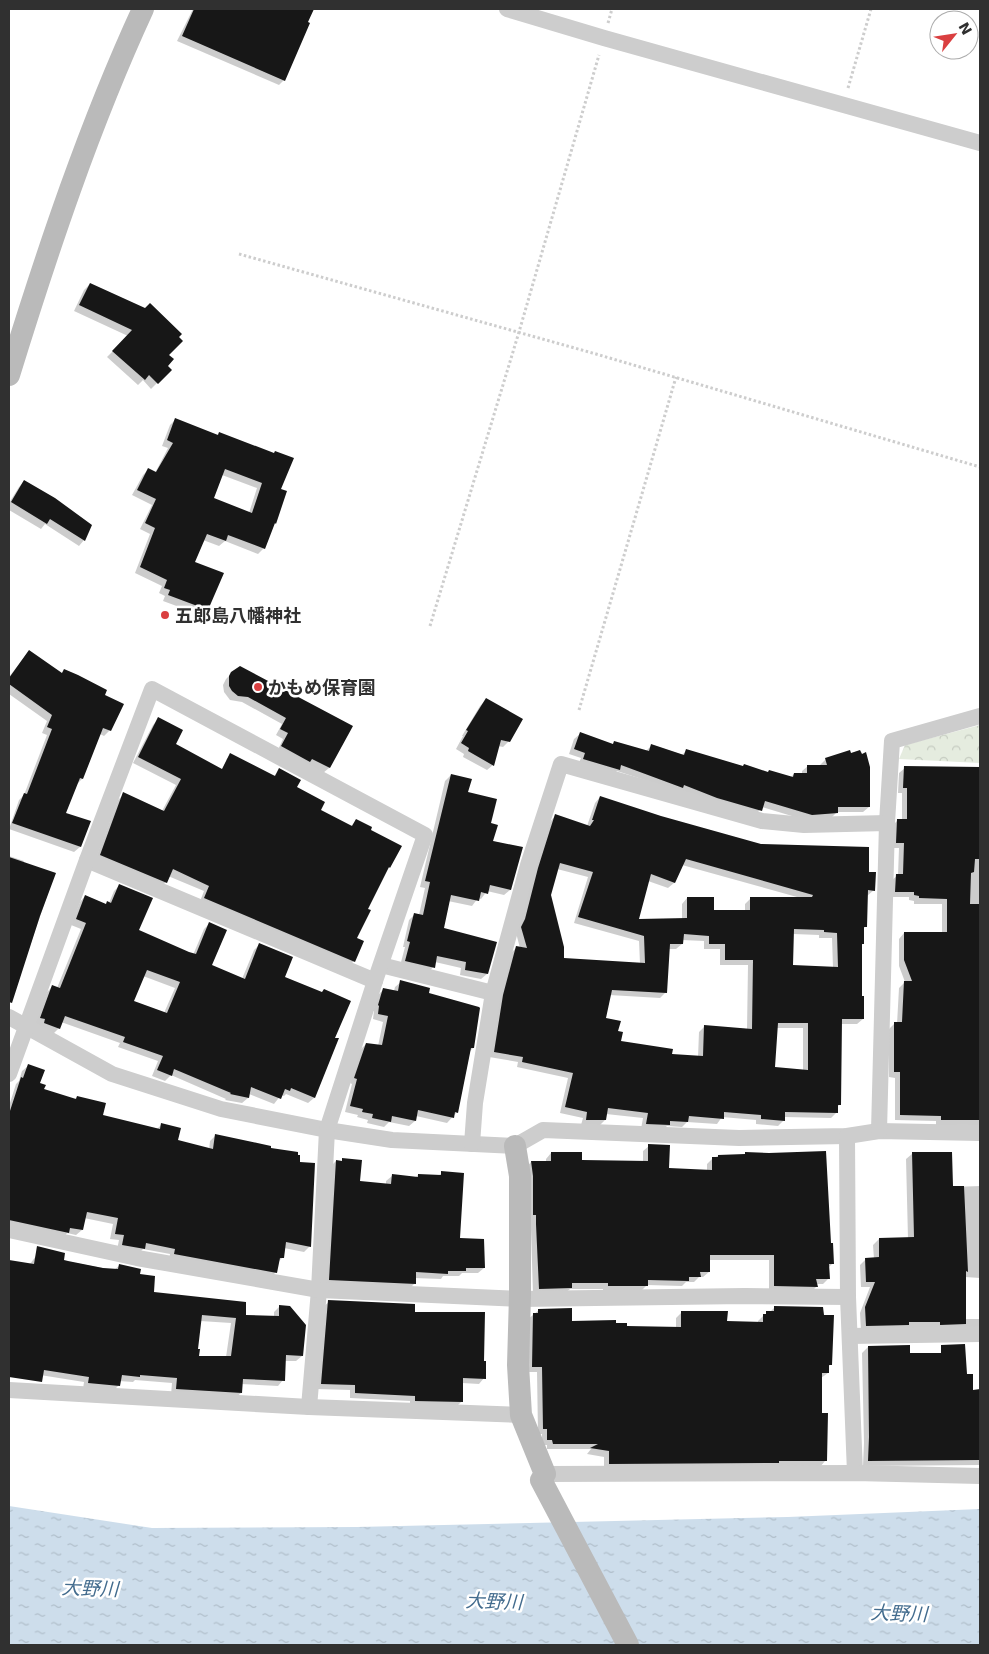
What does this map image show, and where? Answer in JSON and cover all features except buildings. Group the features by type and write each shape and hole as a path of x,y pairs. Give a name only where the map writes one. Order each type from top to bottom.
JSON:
{"street":[{"path":"9,375 82,158 124,51 143,9"},
{"path":"507,9 980,143"},
{"path":"9,1074 152,689 425,835 380,965 327,1130 319,1290 309,1408"},
{"path":"879,1131 887,823 892,741 980,716"},
{"path":"472,1144 475,1103 493,993 528,865 561,764 762,821 804,825 887,823"},
{"path":"87,860 375,981"},
{"path":"380,965 493,993"},
{"path":"9,1017 112,1074 221,1110 392,1140 515,1146 543,1130 691,1137 847,1136 879,1131 980,1133"},
{"path":"847,1136 848,1297 855,1473"},
{"path":"515,1146 520,1176 518,1365 522,1415 543,1477 628,1645"},
{"path":"9,1230 137,1258 319,1290 520,1299 745,1296 848,1297"},
{"path":"850,1336 980,1334"},
{"path":"9,1390 309,1408 522,1415"},
{"path":"543,1477 855,1473 980,1476"}],"path":[{"path":"430,626 519,332 612,9"},
{"path":"843,105 871,9"},
{"path":"239,254 519,332 980,467"},
{"path":"579,710 676,378"}],"green space":[{"path":"980,725 980,763 899,759 905,745"}],"water":[{"name":"大野川","path":"9,1506 152,1528 357,1527 788,1517 980,1509 980,1645 9,1645"}],"place":[{"name":"五郎島八幡神社","path":"165,615"},
{"name":"かもめ保育園","path":"258,687"}]}
